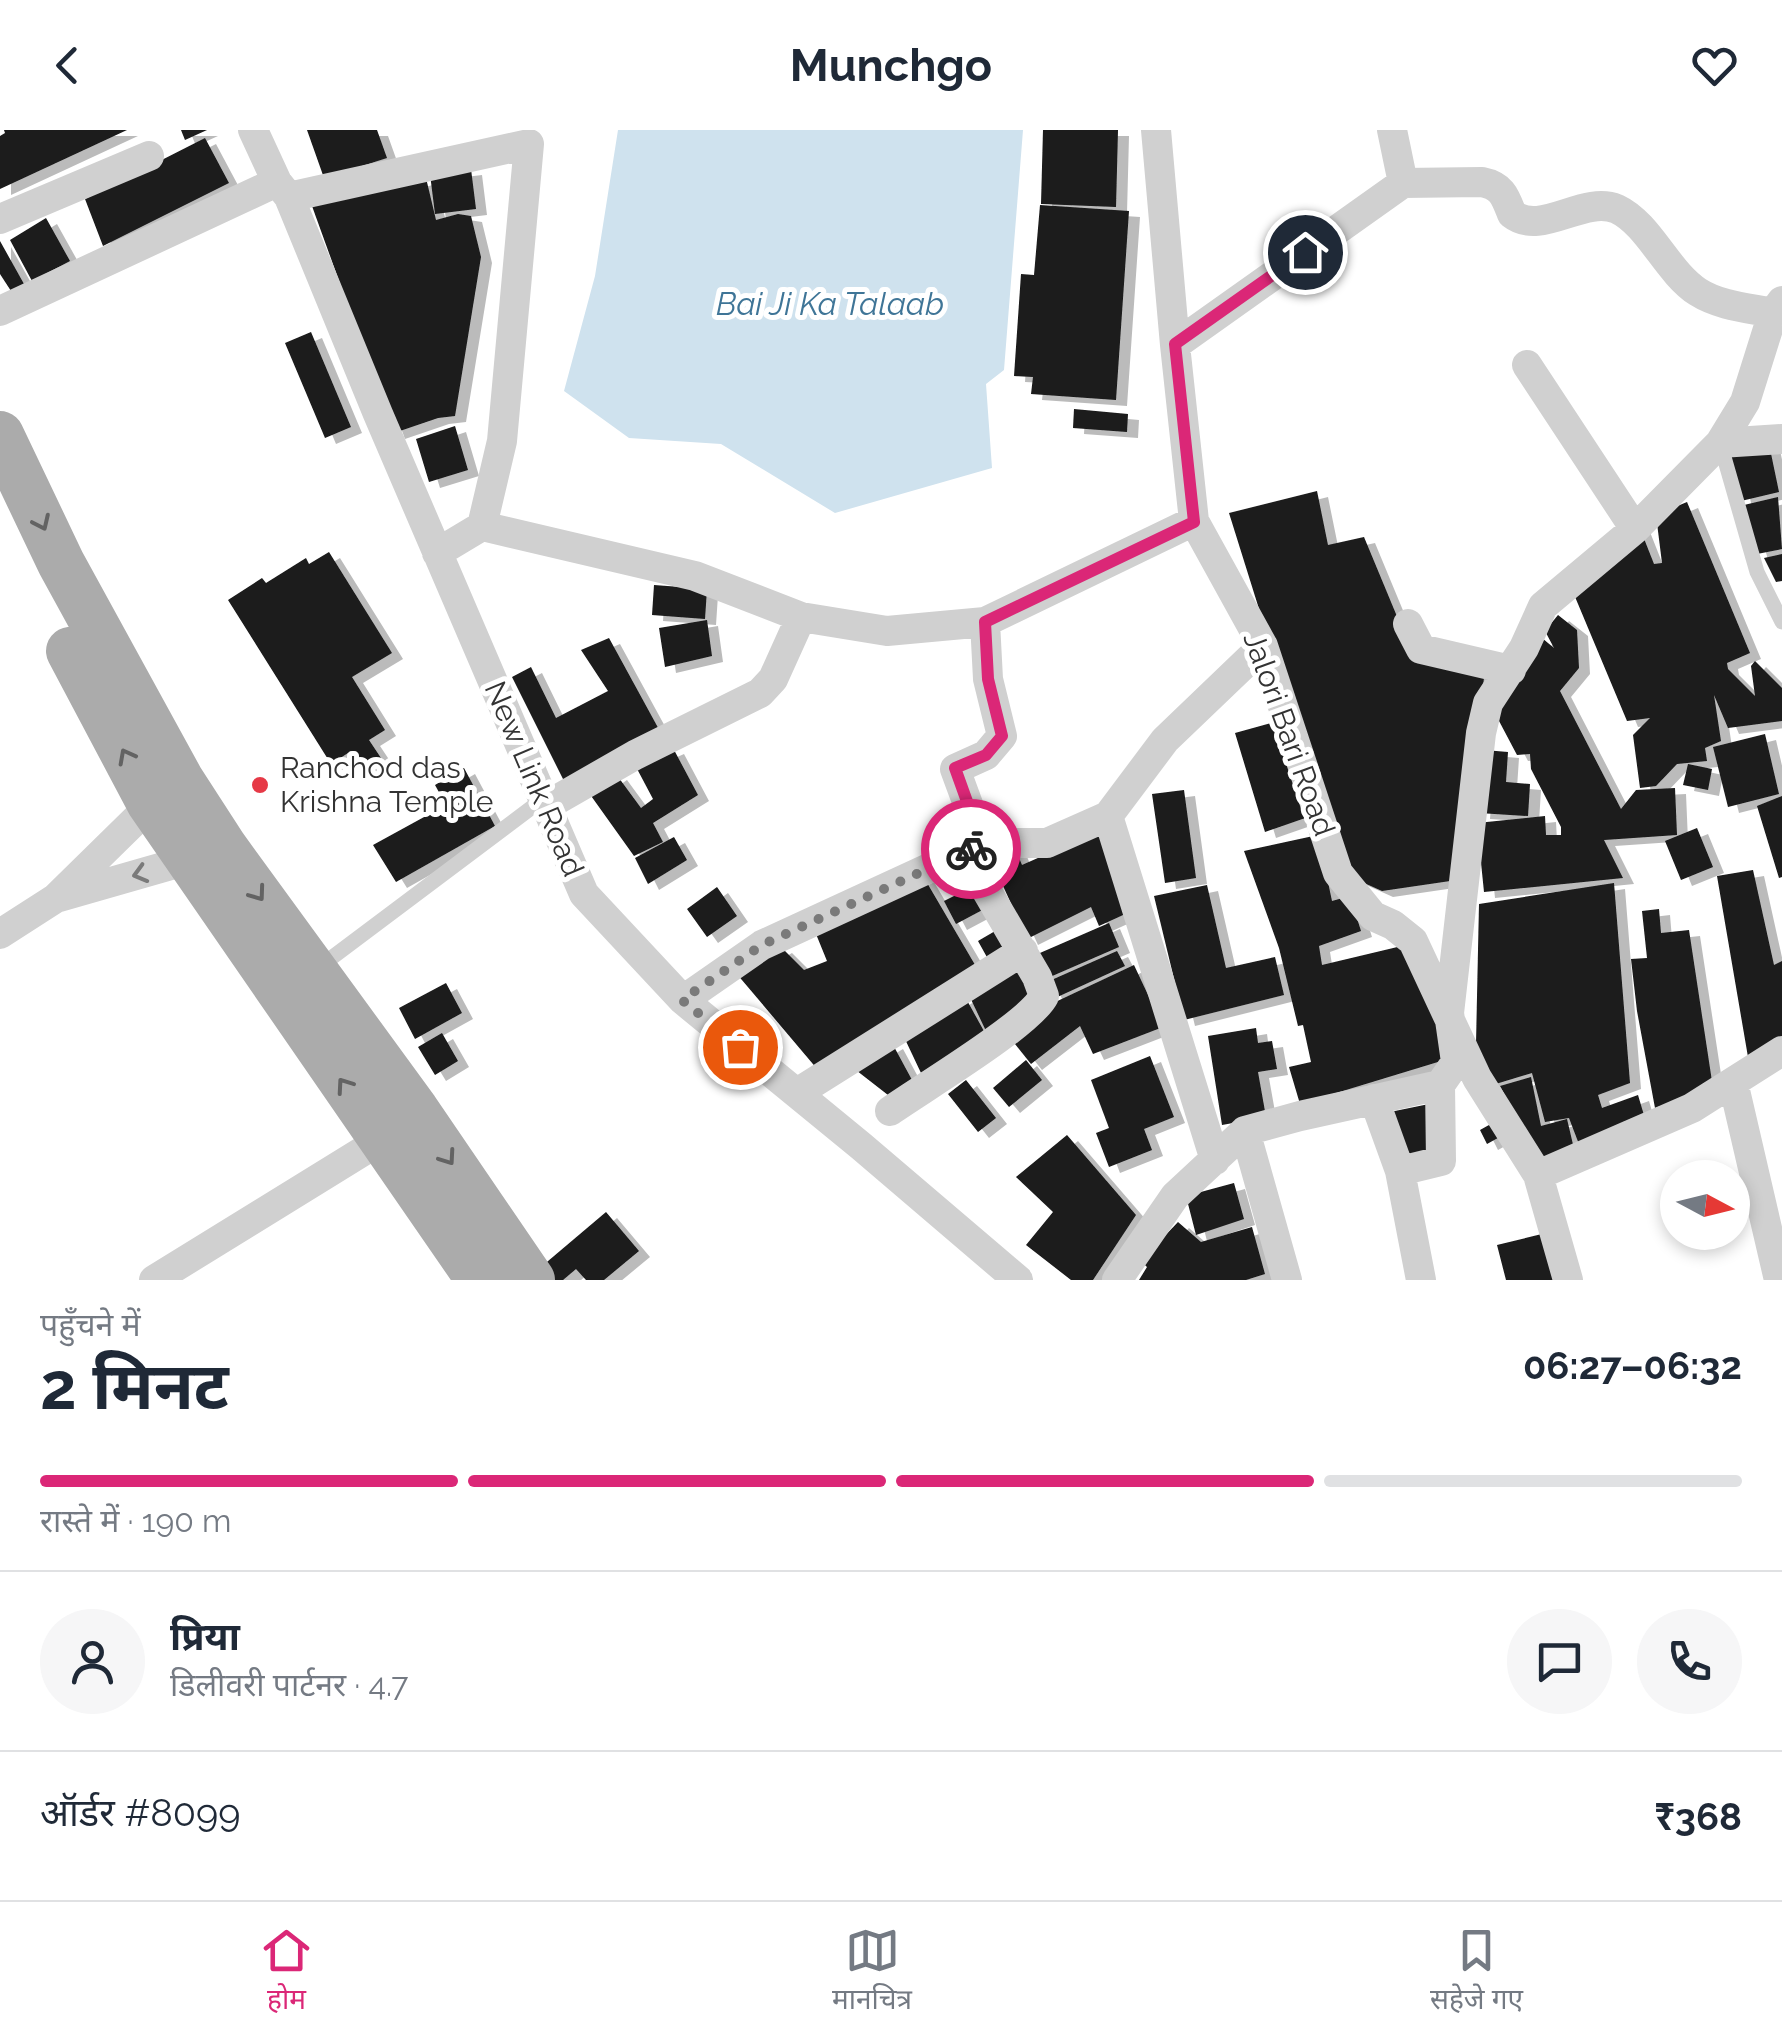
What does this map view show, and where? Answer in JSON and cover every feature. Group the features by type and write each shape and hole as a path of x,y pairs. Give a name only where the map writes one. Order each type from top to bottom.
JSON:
{"main road":[{"path":"0,435 165,791"},
{"path":"0,513 165,791 298,984 381,1140 480,1280"},
{"path":"298,984 415,1110 531,1280"}],"street":[{"name":"New Link Road","path":"253,130 283,189 584,894 682,1000 1018,1280"},
{"name":"Jalori Bari Road","path":"1156,130 1194,522 1263,646 1338,873 1373,916 1413,941 1477,1078 1538,1176 1568,1280"},
{"path":"1392,130 1403,183"},
{"path":"0,311 283,189 530,137 502,440 482,526"},
{"path":"0,218 149,156"},
{"path":"1175,344 1403,183 1494,184 1512,214 1522,220 1590,207 1611,207 1632,220 1695,290 1710,298 1778,307 1745,402 1720,444 1635,528 1542,606 1511,670 1496,689 1484,718 1449,1013 1456,1062 1440,1085 1441,1161 1400,1171"},
{"path":"1527,365 1635,528"},
{"path":"1720,444 1782,439"},
{"path":"437,553 482,526 695,576 801,617 887,631 985,622 1194,522"},
{"path":"544,802 760,693 773,680 801,617"},
{"path":"890,1111 1039,1005 1043,988 976,847 969,807 955,768 986,755 1002,736 988,679 985,622"},
{"path":"1408,624 1421,649 1511,670"},
{"path":"682,1000 762,945 976,847 1048,843 1108,816 1165,740 1263,646"},
{"path":"0,934 56,898 165,791"},
{"path":"1108,816 1215,1160"},
{"path":"56,898 206,854"},
{"path":"797,1094 1023,951"},
{"path":"1538,1176 1692,1108 1782,1051"},
{"path":"1732,1082 1779,1280"},
{"path":"1116,1280 1176,1196 1246,1132 1440,1085"},
{"path":"1374,1099 1400,1171 1421,1280"},
{"path":"1246,1132 1287,1280"},
{"path":"154,1280 381,1140"}],"lane":[{"path":"1720,444 1757,572 1782,622"},
{"path":"298,984 544,802"}],"water":[{"name":"Bai Ji Ka Talaab","path":"618,130 1023,130 1004,370 986,384 992,468 835,513 721,444 629,438 564,391 595,276"}],"building":[{"path":"4,130 127,130 0,189 0,136"},
{"path":"181,130 207,130 185,140"},
{"path":"307,130 377,130 387,158 324,178"},
{"path":"1043,130 1118,130 1116,207 1041,204"},
{"path":"205,138 229,183 103,246 85,199"},
{"path":"471,169 476,209 435,214 430,174"},
{"path":"426,178 436,220 458,214 471,216 481,257 455,416 394,433 312,206"},
{"path":"1040,205 1129,211 1116,400 1031,394 1033,377 1014,376 1021,274 1034,275"},
{"path":"46,218 70,261 32,281 10,240"},
{"path":"0,241 24,284 11,291 0,274"},
{"path":"311,332 351,427 325,438 285,343"},
{"path":"1074,409 1128,414 1127,432 1073,428"},
{"path":"455,426 468,470 429,482 416,439"},
{"path":"1769,444 1779,492 1741,501 1729,448"},
{"path":"1317,491 1328,545 1364,537 1413,655 1485,669 1457,880 1382,891 1353,878 1315,788 1229,513"},
{"path":"1778,497 1782,549 1757,554 1744,505"},
{"path":"1687,502 1750,653 1727,663 1728,669 1755,696 1751,666 1755,661 1782,688 1782,721 1728,728 1714,695 1721,741 1705,748 1707,761 1677,764 1656,786 1640,788 1633,735 1650,718 1627,721 1573,592 1639,526 1654,564 1662,563 1656,515"},
{"path":"329,552 392,653 352,677 385,730 369,740 381,758 359,771 348,753 331,764 228,600 262,578 266,583 306,558 309,564"},
{"path":"1782,554 1782,581 1776,582 1764,558"},
{"path":"654,585 707,589 705,619 652,615"},
{"path":"1558,615 1577,630 1579,668 1560,691 1621,809 1636,790 1675,788 1677,835 1604,840 1623,878 1484,892 1477,823 1545,816 1546,835 1561,835 1561,827 1531,769 1530,754 1517,755 1489,702 1542,638 1554,648 1545,631"},
{"path":"707,620 712,656 665,667 659,628"},
{"path":"609,638 662,735 564,781 512,677 531,667 556,718 608,691 581,650"},
{"path":"1282,720 1311,816 1265,832 1235,733"},
{"path":"1765,734 1779,794 1728,807 1713,747"},
{"path":"673,748 698,795 653,823 663,842 634,856 589,793 616,774 641,808 653,799 635,765"},
{"path":"1484,750 1508,752 1506,782 1530,784 1528,816 1479,813"},
{"path":"1688,764 1712,769 1708,790 1683,785"},
{"path":"464,768 495,826 396,882 373,845 446,805 435,785"},
{"path":"1184,790 1196,878 1165,883 1152,794"},
{"path":"1782,796 1782,877 1779,878 1757,806"},
{"path":"1697,828 1713,867 1681,880 1665,841"},
{"path":"1099,831 1134,910 1099,926 1091,907 1027,939 990,857 1014,846 1022,865"},
{"path":"1318,835 1332,901 1350,896 1361,931 1319,946 1322,965 1410,944 1451,1058 1300,1104 1289,1067 1311,1062 1303,1025 1298,1026 1279,948 1244,851"},
{"path":"674,837 687,860 648,884 635,858"},
{"path":"1753,870 1774,965 1782,961 1782,1037 1748,1057 1717,876"},
{"path":"923,876 978,970 818,1070 736,973 781,947 804,970 827,961 816,934"},
{"path":"1614,883 1630,1083 1598,1095 1602,1108 1638,1095 1646,1122 1582,1152 1569,1118 1545,1122 1532,1073 1489,1086 1476,1044 1479,904"},
{"path":"976,885 988,907 956,924 944,901"},
{"path":"1207,885 1226,968 1275,957 1284,995 1184,1020 1154,896"},
{"path":"717,887 737,916 707,937 687,909"},
{"path":"1659,909 1661,933 1689,930 1713,1088 1655,1108 1631,959 1647,958 1642,911"},
{"path":"1109,923 1119,947 1043,980 1033,956"},
{"path":"1002,927 1012,945 988,959 978,941"},
{"path":"1117,951 1125,966 1053,999 1047,982"},
{"path":"1019,958 1039,999 986,1031 968,993"},
{"path":"1134,965 1163,1027 1093,1054 1080,1026 1031,1064 1011,1039 1049,1005"},
{"path":"446,983 462,1013 415,1039 399,1008"},
{"path":"964,995 985,1033 921,1073 904,1037"},
{"path":"1256,1028 1258,1043 1272,1041 1277,1069 1258,1072 1266,1117 1222,1125 1208,1036"},
{"path":"442,1033 458,1061 435,1075 418,1047"},
{"path":"892,1043 912,1080 888,1095 852,1067"},
{"path":"1150,1056 1174,1117 1144,1129 1152,1150 1109,1167 1096,1133 1109,1128 1091,1080"},
{"path":"1026,1060 1042,1080 1009,1107 993,1088"},
{"path":"1531,1077 1541,1126 1567,1119 1575,1153 1541,1164 1500,1086"},
{"path":"966,1080 996,1118 978,1132 948,1094"},
{"path":"1429,1104 1438,1152 1399,1160 1390,1112"},
{"path":"1498,1120 1505,1134 1487,1144 1480,1130"},
{"path":"1067,1135 1136,1215 1093,1280 1071,1280 1026,1245 1053,1212 1016,1177"},
{"path":"1234,1183 1244,1219 1196,1235 1186,1196"},
{"path":"606,1212 639,1251 604,1280 586,1280 576,1269 563,1280 552,1280 541,1267"},
{"path":"1178,1222 1201,1242 1252,1227 1265,1274 1246,1280 1139,1280 1147,1267 1141,1261"},
{"path":"1546,1233 1557,1280 1506,1280 1497,1245"}],"way so far":[{"path":"740,1047 682,1000 762,945 971,849"}],"place":[{"name":"Ranchod das Krishna Temple","path":"260,785"}],"route":[{"path":"971,849 988,843 955,768 986,755 1002,736 988,679 985,622 1194,522 1175,344 1305,252"}]}
